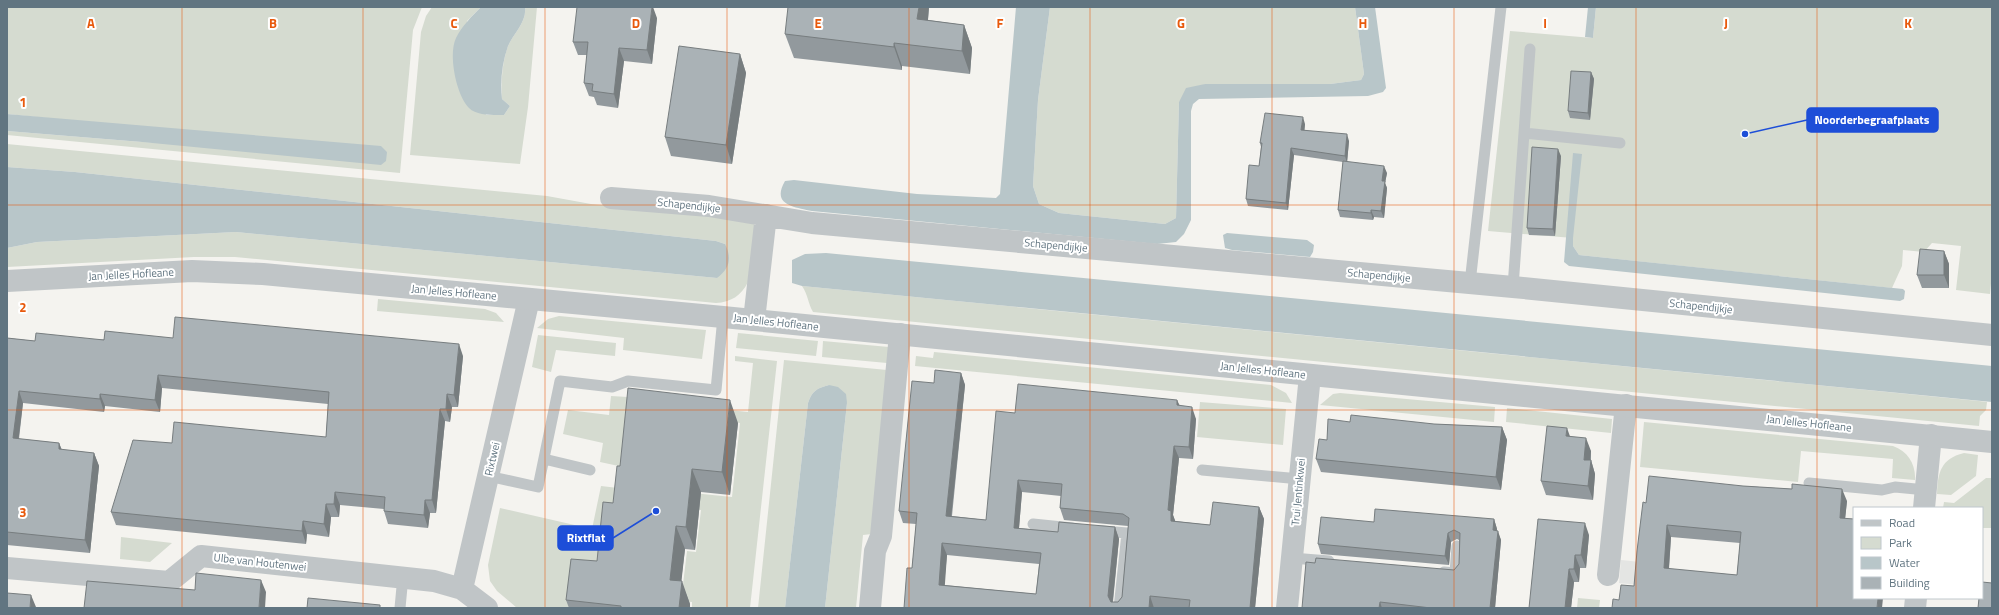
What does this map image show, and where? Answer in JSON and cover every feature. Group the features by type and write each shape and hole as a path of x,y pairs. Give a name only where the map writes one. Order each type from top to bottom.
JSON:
{"street":[{"name":"Schapendijkje","path":"611,198 709,206 812,223 1513,287 1992,335"},
{"path":"754,320 766,215"},
{"name":"Jan Jelles Hofleane","path":"7,281 198,271 263,274 900,334 1992,442"},
{"name":"Rixtwei","path":"462,589 529,299"},
{"path":"870,608 875,551 881,536 900,334"},
{"name":"Trui Jentinkwei","path":"1287,608 1310,375"},
{"path":"1608,575 1626,405"},
{"path":"1925,499 1931,435"},
{"name":"Ulbe van Houtenwei","path":"7,568 169,582 201,556 403,576 434,581 462,589"},
{"path":"462,589 487,608"}],"lane":[{"path":"1470,283 1501,7"},
{"path":"1513,287 1530,50"},
{"path":"1524,133 1620,143"},
{"path":"488,476 538,487 560,382 612,387 628,381 716,390 723,317"},
{"path":"544,459 590,470"},
{"path":"1202,470 1300,479"},
{"path":"1809,483 1882,490 1894,487 1925,499"},
{"path":"1033,524 1080,529"},
{"path":"1095,530 1127,533 1120,608"},
{"path":"1432,571 1455,573 1457,546"},
{"path":"1292,558 1338,562"},
{"path":"400,608 403,576"}],"shaded area":[{"path":"1621,560 1669,565 1639,585 1619,583"}],"green space":[{"path":"7,7 422,7 413,30 400,173 7,135 7,131 142,142 387,152 7,114"},
{"path":"432,7 481,7 467,21 486,115 504,115 510,106 502,99 502,72 506,52 522,23 525,7 537,7 528,107 520,164 410,155 421,32 426,16"},
{"path":"1050,7 1355,7 1364,74 1361,80 1330,84 1205,84 1179,102 1176,218 1165,224 1059,213 1039,204 1033,186 1038,100"},
{"path":"1596,7 1992,7 1992,273 1990,294 1956,290 1961,246 1932,243 1924,252 1903,250 1902,266 1892,288 1579,255 1573,246 1573,238 1488,231 1510,31 1593,38"},
{"path":"7,144 547,196 591,204 750,219 755,225 748,282 739,295 731,300 716,303 235,257 194,257 7,267 7,248 37,242 236,232 717,278 725,244 716,241 75,172 7,167"},
{"path":"802,286 1987,402 1986,410 1980,416 1979,426 813,312"},
{"path":"378,299 485,309 496,313 504,322 377,311"},
{"path":"559,316 706,330 702,359 623,350 624,338 537,328 548,319"},
{"path":"738,333 818,341 816,356 736,348"},
{"path":"538,335 616,343 615,356 556,350 551,372 532,367"},
{"path":"823,341 889,347 887,363 822,357"},
{"path":"934,352 1271,385 1286,393 1292,403 915,366 916,356 933,358"},
{"path":"735,356 777,361 750,608 692,608 692,602 681,601 687,551 696,552 701,510 681,508 683,492 732,497 740,423 728,421 729,410 748,412 753,363 735,361"},
{"path":"784,360 887,370 872,534 863,535 856,608 825,608 847,403 829,385 821,387 816,391 811,396 808,403 785,608 758,608"},
{"path":"1340,393 1495,407 1494,422 1320,405 1333,394"},
{"path":"611,396 628,397 628,468 600,462 603,443 563,434 568,410 609,415"},
{"path":"1200,402 1286,409 1283,445 1197,437"},
{"path":"1507,408 1612,419 1611,433 1506,422"},
{"path":"1644,422 1893,446 1903,451 1910,459 1914,469 1915,480 1892,478 1893,459 1801,451 1798,482 1640,467"},
{"path":"1964,453 1978,455 1976,476 1951,495 1937,494 1938,480 1945,463 1950,459"},
{"path":"1986,478 1992,478 1991,528 1983,528 1983,507 1943,507 1944,502 1954,503"},
{"path":"601,486 618,488 597,581 574,608 517,608 497,591 490,581 488,565 500,508 592,529"},
{"path":"121,537 172,543 150,562 120,559"},
{"path":"1578,598 1600,600 1599,608 1577,608"}],"water":[{"path":"481,7 525,7 524,18 508,46 503,65 501,79 502,99 510,106 504,115 481,114 472,111 464,102 457,84 453,64 456,38 464,25"},
{"path":"1016,7 1050,7 1038,100 1033,186 1039,204 1059,213 1165,224 1176,218 1179,102 1186,88 1205,84 1330,84 1361,80 1364,74 1355,7 1375,7 1386,88 1383,92 1368,96 1199,99 1193,104 1191,111 1191,220 1184,234 1176,242 1157,244 812,211 786,204 781,195 781,189 785,181 794,180 917,194 996,198 1000,194"},
{"path":"1588,7 1596,7 1593,38 1585,37"},
{"path":"7,114 381,146 387,152 386,161 381,165 142,142 7,131"},
{"path":"1573,153 1582,154 1573,238 1573,246 1579,255 1903,289 1905,291 1904,299 1900,301 1569,266 1564,262"},
{"path":"7,167 75,172 716,241 725,244 729,258 727,267 717,278 236,232 37,242 7,248"},
{"path":"1227,233 1307,240 1314,245 1313,252 1310,257 1232,250 1225,248 1223,235"},
{"path":"826,253 1992,366 1992,402 802,286 792,283 792,260 805,254"},
{"path":"829,385 838,387 846,394 847,403 825,608 785,608 808,403 811,396 816,391 821,387"}],"building":[{"path":"577,7 652,7 647,50 619,48 614,94 592,91 593,84 584,83 588,42 573,42"},
{"path":"788,7 919,7 917,19 964,25 962,51 894,43 894,47 785,34"},
{"path":"679,46 740,54 726,145 665,137"},
{"path":"1571,71 1591,72 1588,113 1568,111"},
{"path":"1265,113 1303,117 1301,130 1347,134 1345,156 1291,148 1286,203 1246,199 1249,165 1259,166 1262,143 1260,143"},
{"path":"1532,147 1558,149 1553,229 1527,228"},
{"path":"1343,161 1384,166 1382,181 1385,181 1381,211 1371,210 1371,213 1338,210"},
{"path":"1920,249 1944,251 1944,275 1917,275"},
{"path":"175,317 459,344 454,395 447,394 446,409 440,409 432,500 425,500 424,515 384,511 385,497 335,492 334,504 326,504 324,524 303,521 302,531 111,512 133,440 172,443 174,422 326,437 329,392 158,375 155,400 100,394 100,399 19,391 13,438 59,443 59,449 94,453 85,540 7,532 7,338 35,341 36,333 104,340 105,331 173,338"},
{"path":"935,370 961,373 946,516 986,520 996,411 1015,413 1018,384 1177,400 1177,405 1192,407 1189,447 1174,446 1168,510 1171,511 1171,521 1210,525 1213,502 1259,507 1250,608 1189,608 1190,600 1150,596 1149,608 904,608 907,568 912,568 917,513 899,511 912,381 934,383","holes":["1018,480 1062,484 1060,508 1123,514 1129,518 1122,597 1118,602 1111,602 1108,596 1115,527 1059,522 1058,532 1014,528","942,543 1041,553 1036,594 939,585"]},
{"path":"628,388 730,400 722,472 692,469 686,527 676,526 670,580 682,581 679,608 621,608 621,606 566,600 571,559 597,561 603,502 613,503 617,466 620,466"},
{"path":"1351,415 1434,424 1502,427 1496,477 1316,459 1319,439 1327,440 1328,419 1350,422"},
{"path":"1547,426 1567,428 1566,436 1586,438 1584,460 1591,460 1588,486 1541,481"},
{"path":"1649,476 1743,486 1792,489 1792,484 1842,489 1840,518 1853,519 1853,599 1878,599 1877,608 1612,608 1613,599 1619,600 1621,585 1634,586 1643,502 1646,503","holes":["1667,525 1741,532 1737,575 1664,568"]},
{"path":"1375,509 1494,519 1493,530 1498,531 1490,608 1431,608 1380,602 1379,608 1302,608 1306,562 1315,563 1316,558 1454,570 1459,564 1460,533 1454,530 1448,533 1445,556 1318,544 1321,517 1374,522"},
{"path":"1538,519 1585,523 1581,555 1575,555 1574,569 1569,569 1565,608 1529,608"},
{"path":"196,573 261,580 259,608 84,608 87,581 195,590"},
{"path":"1983,582 1992,583 1992,608 1978,608 1979,599 1983,599"},
{"path":"7,593 31,595 30,608 7,608"},
{"path":"308,598 380,605 380,608 307,608"}],"place":[{"name":"Noorderbegraafplaats","path":"1745,134"},
{"name":"Rixtflat","path":"656,511"}]}
